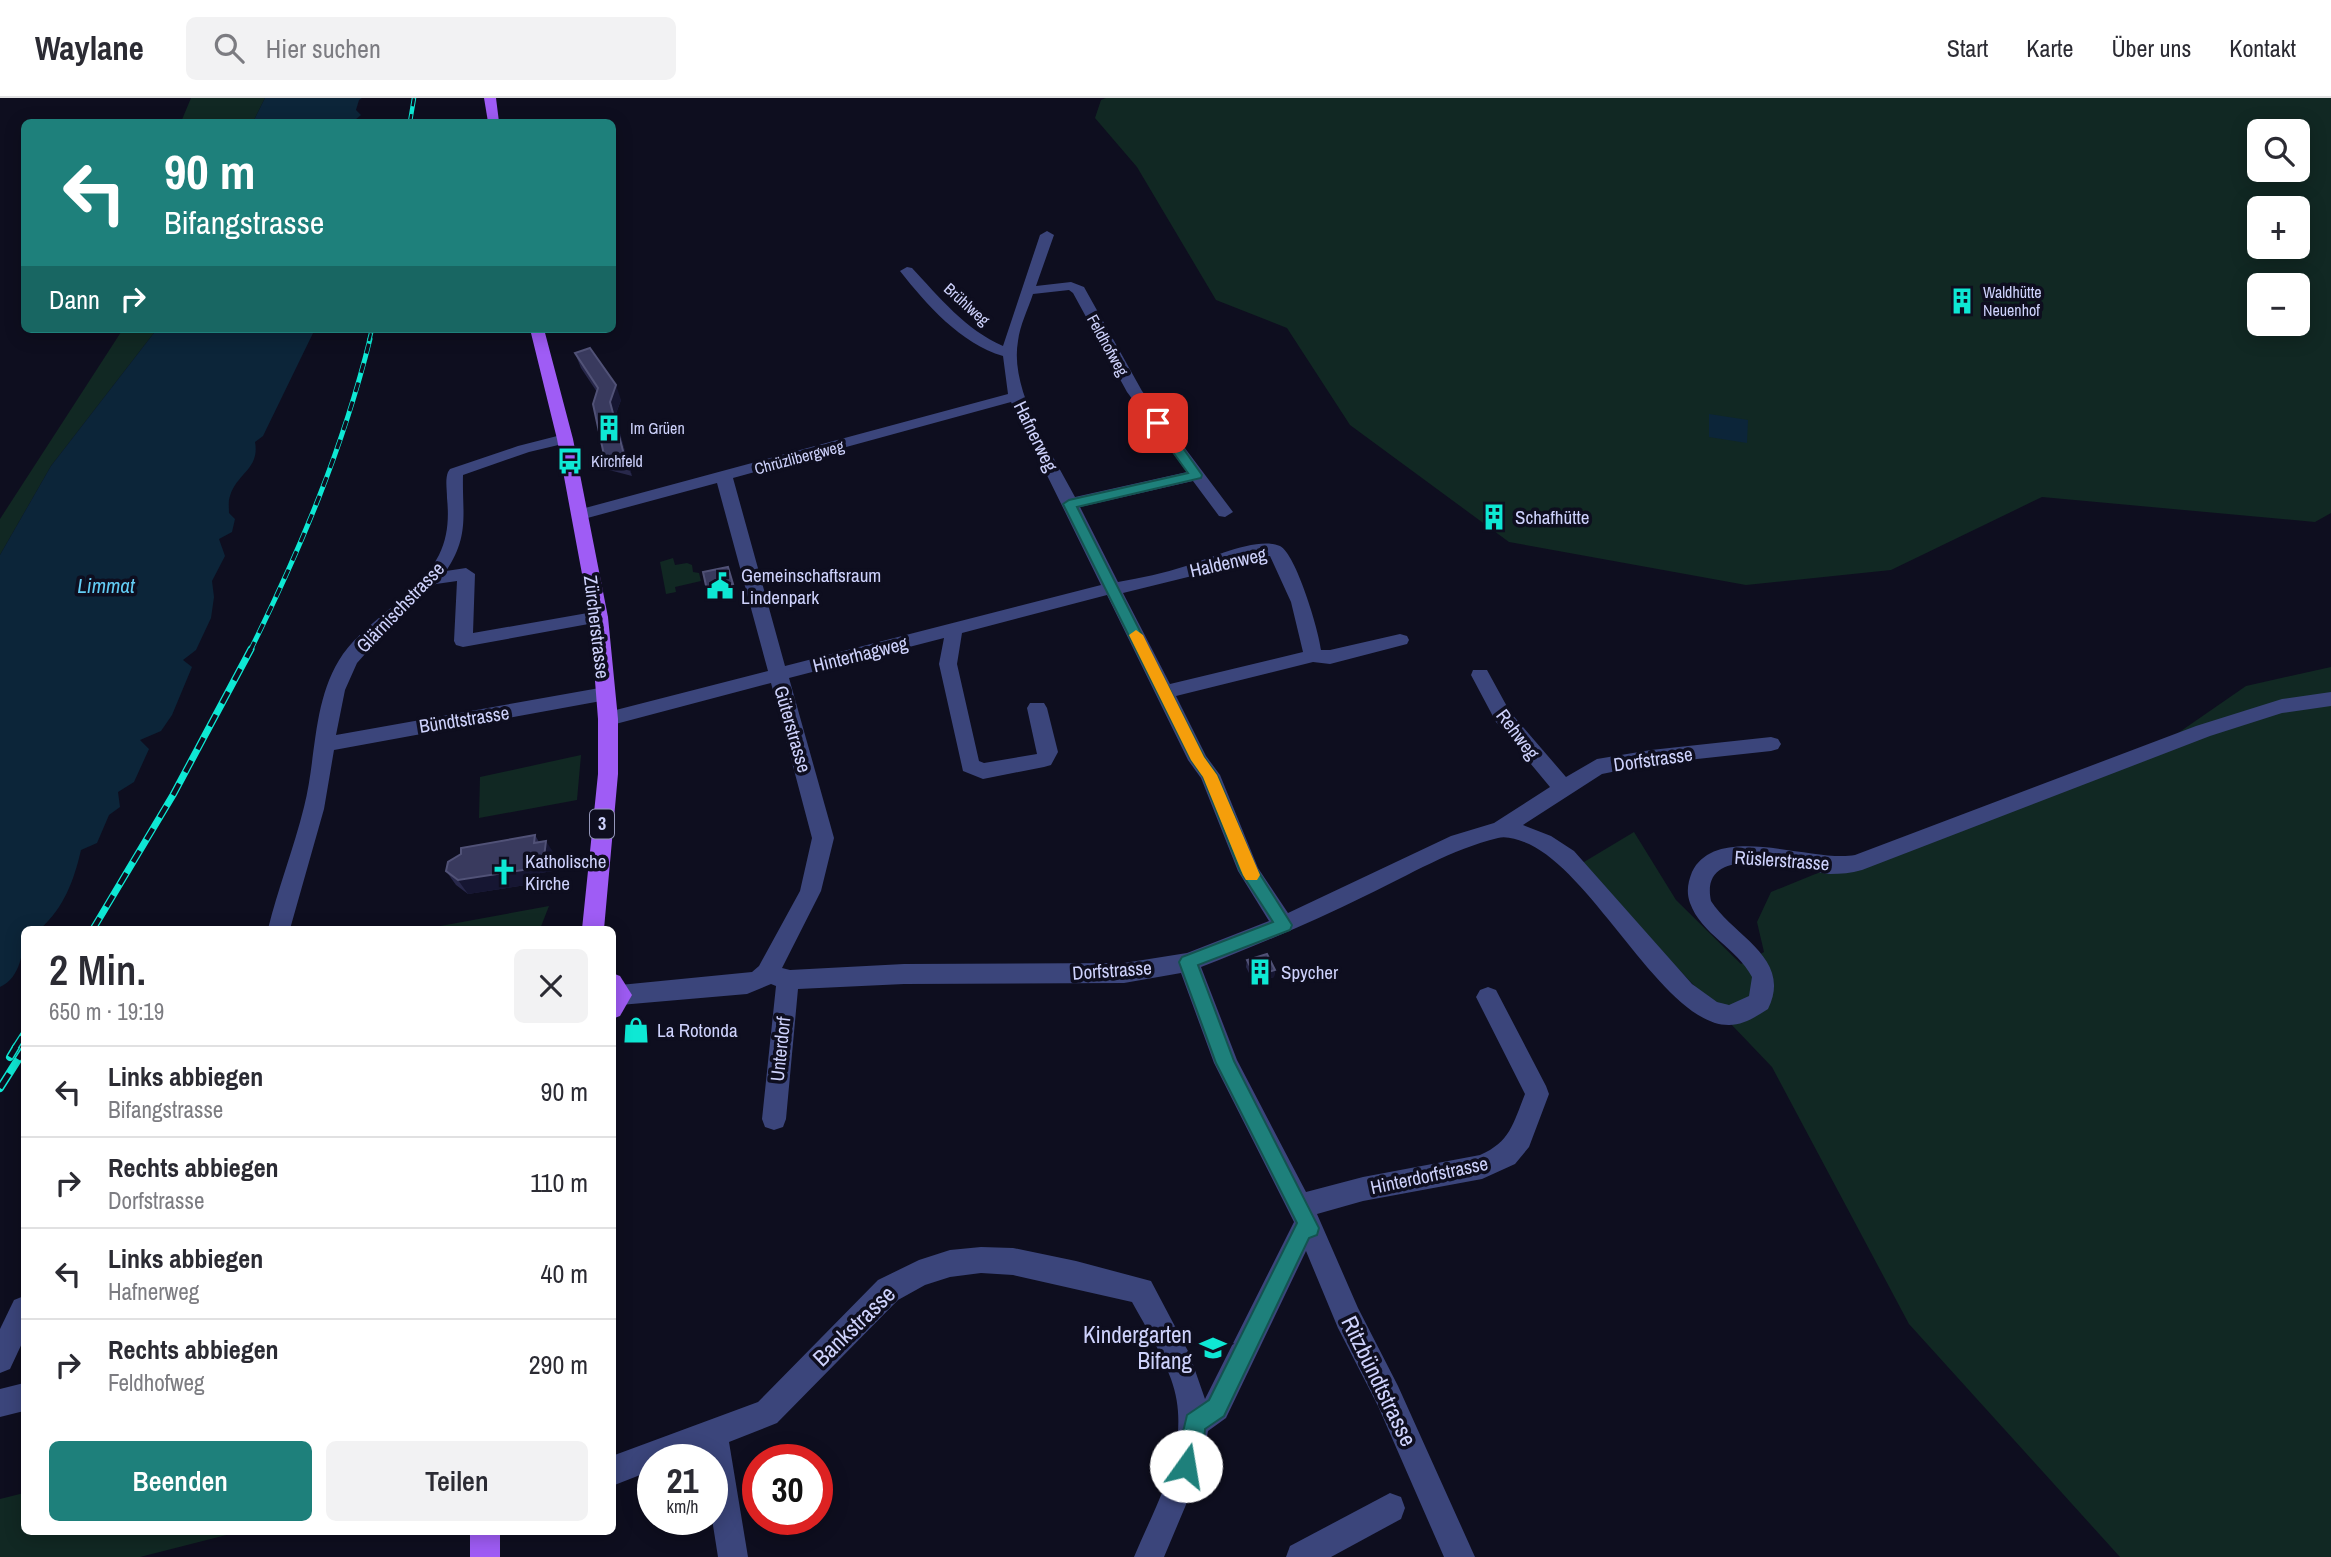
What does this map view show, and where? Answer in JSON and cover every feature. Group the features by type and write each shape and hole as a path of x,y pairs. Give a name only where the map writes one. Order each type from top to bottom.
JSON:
{"main road":[{"path":"490,98 494,119"},
{"name":"Zürcherstrasse","path":"538,333 565,439 599,617 608,719 608,774 593,926"},
{"path":"485,1535 485,1557"}],"street":[{"name":"Hafnerweg","path":"1047,235 1010,342 1016,396 1198,760 1210,775 1249,871 1284,925"},
{"name":"Brühlweg","path":"907,271 978,339 998,351 1010,353"},
{"name":"Feldhofweg","path":"1027,291 1071,286 1079,290 1135,392 1226,512"},
{"name":"Chrüzlibergweg","path":"580,515 1016,396"},
{"name":"Glärnischstrasse","path":"280,926 319,788 329,706 338,679 351,658 381,623 431,579 450,550 456,527 456,472 565,439"},
{"path":"1069,504 1196,475"},
{"name":"Güterstrasse","path":"724,477 823,838 822,862 779,976"},
{"name":"Haldenweg","path":"1112,589 1247,554 1276,551 1305,614 1313,656"},
{"path":"431,579 466,574 463,641 599,617"},
{"name":"Hinterhagweg","path":"608,719 1112,589"},
{"path":"952,630 953,640 948,664 970,766 983,771 1044,760 1048,752 1037,708"},
{"path":"1165,692 1313,656 1330,657 1400,640"},
{"name":"Rehweg","path":"1480,675 1503,717 1563,788"},
{"name":"Bündtstrasse","path":"323,745 423,724 493,715 605,694"},
{"name":"Rüslerstrasse","path":"1501,829 1522,830 1544,840 1566,856 1684,991 1710,1010 1729,1015 1746,1011 1760,1002 1764,979 1756,961 1713,921 1702,906 1699,883 1701,875 1709,865 1732,853 1847,865 1910,844 2149,750 2278,708 2331,699"},
{"name":"Dorfstrasse","path":"616,996 747,984 779,976 1124,973 1188,962 1284,925 1437,851 1501,829 1597,767 1651,757 1771,744"},
{"name":"Ritzbündtstrasse","path":"1188,962 1226,1063 1305,1217 1348,1318 1393,1407 1460,1557"},
{"name":"Unterdorf","path":"774,1119 785,993 779,976"},
{"name":"Hinterdorfstrasse","path":"1305,1217 1363,1189 1482,1167 1506,1156 1520,1139 1537,1094 1488,997"},
{"path":"1149,1557 1186,1466 1193,1443 1195,1423 1216,1408 1302,1231 1305,1217"},
{"name":"Bankstrasse","path":"616,1470 767,1413 830,1347 900,1282 911,1275 940,1265 972,1259 1007,1259 1141,1291 1173,1352 1191,1401 1195,1423"},
{"path":"0,1359 21,1316"},
{"path":"0,1403 21,1398"},
{"path":"713,1435 733,1557"},
{"path":"1301,1557 1390,1508"}],"green space":[{"path":"191,98 265,98 254,119 182,119"},
{"path":"1106,98 2331,98 2331,513 2315,522 2042,497 1891,570 1746,585 1509,542 1350,425 1287,328 1216,300 1137,167 1095,118 1101,100"},
{"path":"120,333 154,333 51,466 0,555 0,519"},
{"path":"673,558 675,565 692,565 693,572 699,573 701,581 675,587 676,592 666,594 660,562"},
{"path":"2331,667 2331,1557 2120,1557 1909,1324 1772,1067 1579,865 1634,832 1676,900 1741,964 1764,952 1757,922 1771,892 1906,837 2139,760 2246,686"},
{"path":"581,755 577,800 479,818 480,777"},
{"path":"549,906 541,926 440,926"},
{"path":"21,1494 21,1535 226,1535 140,1557 0,1557 0,1499"}],"water":[{"path":"265,98 362,98 356,110 361,115 356,119 254,119"},
{"name":"Limmat","path":"154,333 313,333 263,436 255,442 256,451 251,465 230,496 229,513 235,519 232,532 219,539 225,556 212,581 214,597 211,618 196,650 183,660 192,667 172,715 161,731 140,740 149,749 134,782 118,792 120,807 109,815 97,843 81,850 71,883 56,912 43,926 21,926 20,962 13,977 0,987 0,555 51,466"},
{"path":"1709,414 1748,420 1747,443 1709,437"}],"building":[{"path":"590,348 616,385 610,402 626,462 604,455 593,404 598,388 575,353"},
{"path":"728,567 733,584 707,590 703,572"},
{"path":"535,835 534,843 546,841 544,857 531,859 530,869 458,880 446,871 448,862 461,854 461,848"},
{"path":"1267,954 1275,970 1255,976 1247,960"}],"railway":[{"path":"410,119 414,98"},
{"path":"369,341 371,333"},
{"path":"251,650 319,498 347,420 370,339"},
{"path":"95,926 173,795 251,650"},
{"path":"15,1048 21,1039"},
{"path":"10,1057 16,1047"},
{"path":"0,1088 21,1055"}],"slow traffic":[{"path":"1136,635 1198,760 1210,775 1252,875"}],"place":[{"name":"Waldhütte Neuenhof","path":"1962,301"},
{"name":"Im Grüen","path":"609,428"},
{"name":"Kirchfeld","path":"570,461"},
{"name":"Schafhütte","path":"1494,517"},
{"name":"Gemeinschaftsraum Lindenpark","path":"720,586"},
{"name":"Katholische Kirche","path":"504,872"},
{"name":"Spycher","path":"1260,972"},
{"name":"La Rotonda","path":"636,1030"},
{"name":"Kindergarten Bifang","path":"1213,1348"}],"route":[{"path":"1158,423 1196,475 1069,504 1198,760 1210,775 1249,871 1284,925 1188,962 1226,1063 1310,1228 1302,1231 1216,1408 1195,1423 1193,1443 1186,1466"}]}
